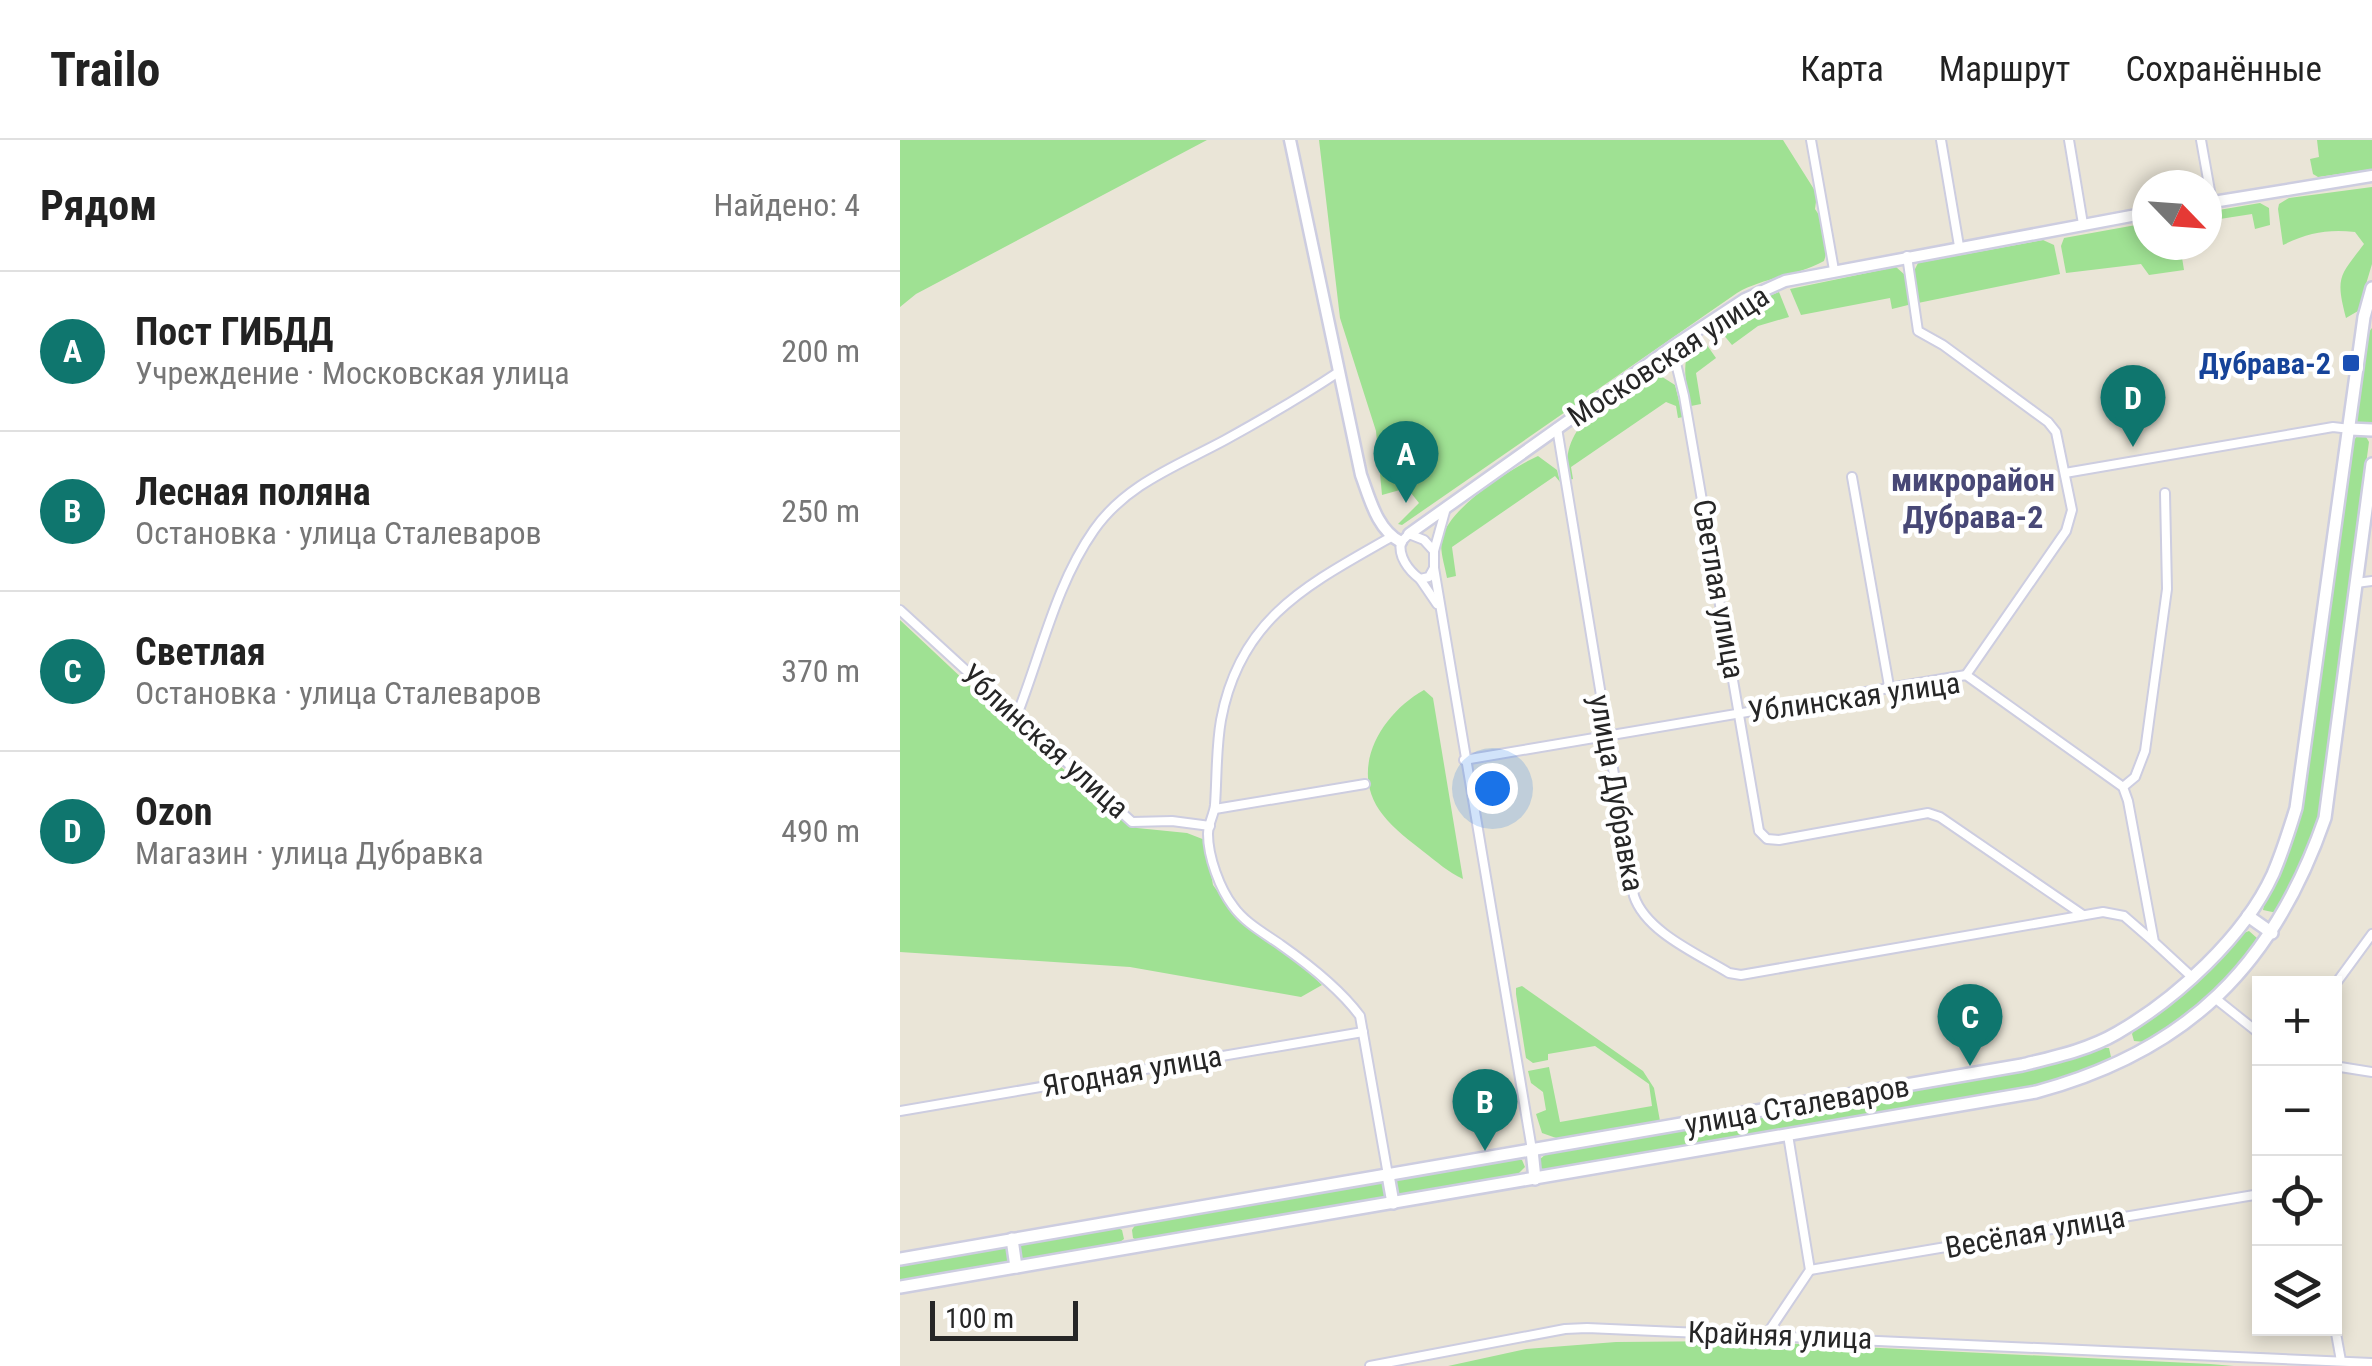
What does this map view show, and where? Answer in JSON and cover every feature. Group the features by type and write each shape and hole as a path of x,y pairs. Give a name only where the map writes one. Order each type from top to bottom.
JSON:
{"main road":[{"name":"улица Сталеваров","path":"900,1259 2022,1065 2065,1054 2118,1032 2192,978 2248,916 2272,877 2296,808 2372,288"},
{"path":"2350,430 2372,430"},
{"name":"улица Сталеваров","path":"900,1287 2036,1092 2100,1072 2130,1056 2172,1032 2216,999 2244,970 2293,898 2325,818 2372,464"},
{"path":"2248,916 2272,933"},
{"path":"2118,1032 2130,1056"},
{"path":"1532,1150 1535,1179"},
{"path":"1388,1175 1393,1203"},
{"path":"1012,1239 1016,1267"}],"street":[{"path":"1290,140 1361,476 1382,526 1400,537 1424,540 1434,551"},
{"path":"1811,140 1834,270"},
{"path":"1942,140 1960,246"},
{"path":"2069,140 2083,224"},
{"path":"2201,140 2205,170"},
{"path":"2222,200 2372,176"},
{"name":"Московская улица","path":"1388,1175 1360,1016 1350,1002 1244,919 1233,906 1216,869 1208,836 1215,809 1216,756 1226,698 1259,633 1281,606 1304,587 1400,537 1745,299 1785,281 1834,270 2132,216"},
{"path":"1907,256 1918,331 2048,422 2056,432 2072,510 2066,531 1966,675"},
{"name":"Светлая улица","path":"1672,347 1741,712 1759,831 1767,839 1779,840 1928,813 1940,817 2083,916"},
{"path":"1017,715 1069,574 1092,532 1109,511 1138,486 1257,422 1337,373"},
{"path":"2065,473 2334,426 2350,430"},
{"name":"улица Дубравка","path":"1557,428 1606,736 1639,910 1728,973 1741,976 2115,912 2154,942"},
{"path":"1852,477 1889,686"},
{"path":"2165,493 2167,588 2144,751 2134,777 2123,786 2154,942 2192,978"},
{"path":"1447,506 1434,551 1439,608 1532,1150"},
{"path":"1400,537 1402,556 1439,608"},
{"path":"1420,578 1428,577 1434,568"},
{"path":"2356,584 2372,580"},
{"name":"Ублинская улица","path":"900,610 1132,822 1172,820 1210,826"},
{"name":"Ублинская улица","path":"1464,760 1966,675 2123,786"},
{"path":"1215,809 1366,784"},
{"path":"2341,976 2372,934"},
{"path":"2216,999 2252,1028"},
{"name":"Ягодная улица","path":"900,1111 1363,1032"},
{"path":"2342,1067 2372,1072"},
{"path":"1767,1334 1810,1270 1788,1135"},
{"name":"Весёлая улица","path":"1810,1270 2252,1195"},
{"name":"Крайняя улица","path":"1370,1366 1564,1329 1767,1334 2372,1363"},
{"path":"2337,1336 2341,1361"}],"green space":[{"path":"900,140 1207,140 916,294 900,307"},
{"path":"1319,140 1783,140 1817,194 1815,209 1826,234 1826,255 1824,261 1814,266 1737,293 1402,525 1398,524 1419,503 1407,488 1382,495 1376,431 1340,318"},
{"path":"2317,140 2372,140 2372,169 2318,177 2313,174 2310,159 2319,157"},
{"path":"2372,187 2372,264 2358,311 2346,318 2342,277 2364,244 2355,232 2335,231 2283,245 2278,209 2289,198"},
{"path":"2260,203 2269,208 2270,225 2255,229 2252,214 2222,219 2222,209"},
{"path":"2132,226 2132,260 2182,260 2184,270 2149,275 2141,264 2066,273 2061,246 2064,238"},
{"path":"2043,240 2054,245 2060,274 1918,303 1913,273 1918,263"},
{"path":"1896,267 1905,275 1912,304 1892,309 1890,298 1801,315 1790,289"},
{"path":"1779,292 1789,317 1758,326 1732,345 1717,327 1750,304"},
{"path":"2372,328 2372,424 2367,427 2356,422 2367,334"},
{"path":"1702,338 1716,358 1696,373 1701,404 1691,406 1686,360"},
{"path":"1650,373 1675,385 1683,417 1678,418 1676,406 1666,402 1571,467 1573,479 1568,480 1567,460 1579,428 1604,404"},
{"path":"2358,435 2365,435 2369,442 2319,814 2293,885 2277,913 2263,910 2290,848 2305,792 2353,441"},
{"path":"1538,456 1557,470 1560,482 1555,476 1452,547 1456,576 1447,578 1441,548 1447,526 1482,490"},
{"path":"900,620 1031,743 1137,828 1187,833 1205,840 1213,885 1236,917 1289,954 1322,985 1301,997 1130,967 900,952"},
{"path":"1424,690 1433,698 1463,879 1392,825 1373,798 1368,780 1369,762 1383,728 1408,700"},
{"path":"2249,931 2257,938 2252,951 2226,980 2145,1042 2134,1041 2132,1034 2137,1026 2176,999 2241,934"},
{"path":"1522,986 1643,1071 1654,1088 1660,1121 1559,1139 1542,1133 1536,1114 1546,1110 1543,1092 1531,1083 1528,1071 1549,1067 1560,1122 1652,1106 1649,1084 1595,1046 1548,1054 1548,1060 1533,1063 1526,1058 1516,994 1516,988"},
{"path":"2109,1048 2111,1057 2105,1063 2041,1084 1549,1171 1540,1168 1539,1160 1546,1154 2029,1069"},
{"path":"1522,1160 1525,1167 1515,1177 1403,1197 1396,1193 1395,1184 1400,1177"},
{"path":"1377,1181 1385,1184 1386,1197 1377,1201 1140,1242 1133,1238 1137,1222"},
{"path":"1114,1226 1122,1230 1124,1239 1116,1245 1019,1260 1020,1242"},
{"path":"1006,1245 1011,1248 1010,1264 900,1282 900,1263"},
{"path":"1736,1341 2234,1366 1448,1366 1526,1349 1616,1342"}],"place":[{"name":"Дубрава-2","path":"2351,363"},
{"name":"Ozon","path":"2133,447"},
{"name":"Пост ГИБДД","path":"1406,503"},
{"name":"Светлая","path":"1970,1066"},
{"name":"Лесная поляна","path":"1485,1151"}],"district":[{"name":"микрорайон Дубрава-2","path":"1973,498"}]}
